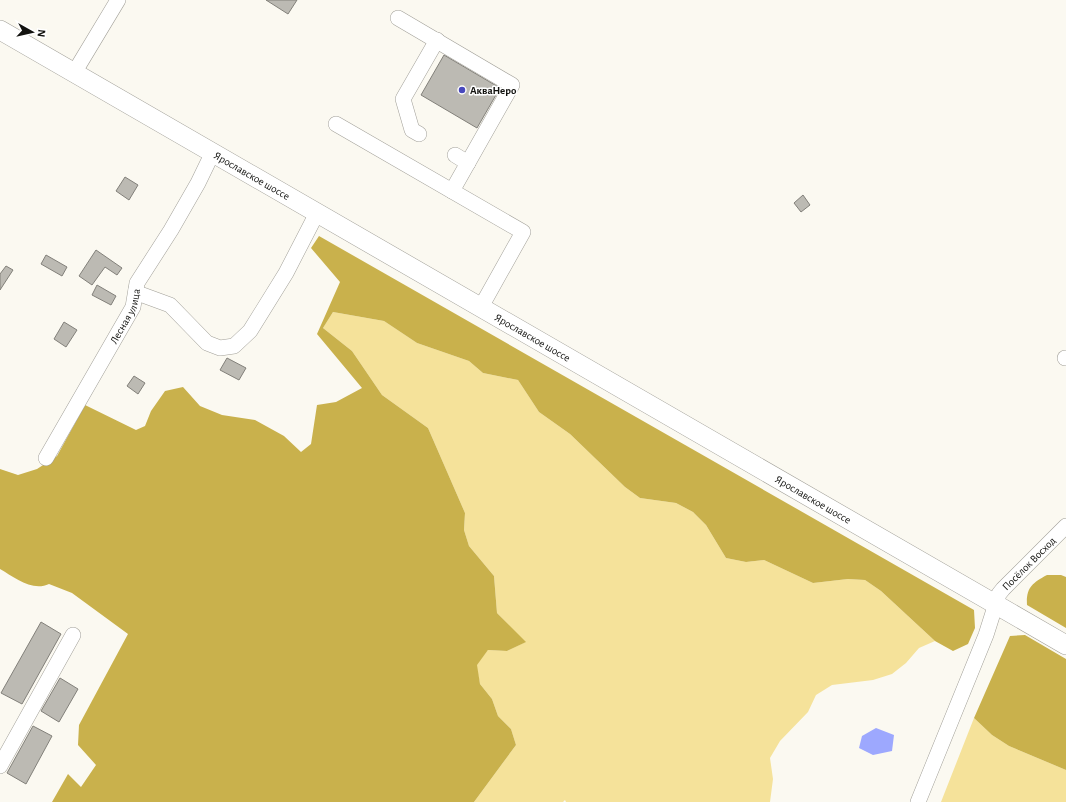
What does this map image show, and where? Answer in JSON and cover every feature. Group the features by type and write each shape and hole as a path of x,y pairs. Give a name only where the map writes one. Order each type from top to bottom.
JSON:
{"main road":[{"name":"Ярославское шоссе","path":"0,30 1066,645"}],"street":[{"path":"74,73 118,0"},
{"path":"398,18 512,84 452,191"},
{"path":"419,134 412,130 403,99 437,40"},
{"path":"336,124 523,232 481,307"},
{"name":"Лесная улица","path":"46,458 133,307 137,283 171,230 198,183 212,152"},
{"path":"455,155 468,163"},
{"path":"136,290 140,294 170,305 207,343 220,348 234,346 250,332 286,273 317,213"},
{"name":"Посёлок Восход","path":"918,802 1003,589 1066,526"},
{"path":"0,766 73,635"}],"shaded area":[{"path":"319,236 974,610 975,628 968,644 953,651 935,641 881,591 865,580 848,579 813,583 764,560 746,562 726,558 706,525 693,512 676,503 640,498 625,487 570,434 539,412 518,380 483,373 469,361 417,343 384,321 333,312 323,328 352,351 382,395 428,428 465,513 464,530 469,546 494,576 497,613 526,642 507,651 488,650 477,665 480,684 492,699 498,716 511,729 516,745 474,802 52,802 68,774 81,787 96,765 78,745 79,725 128,634 72,593 49,584 43,586 30,585 0,569 0,469 18,475 37,469 57,456 85,405 136,430 145,426 151,411 165,391 183,387 200,406 222,415 255,420 284,436 301,452 311,444 317,405 336,402 362,388 317,334 340,282 311,248"},
{"path":"333,312 384,321 417,343 469,361 483,373 518,380 539,412 570,434 625,487 640,498 676,503 693,512 706,525 726,558 746,562 764,560 813,583 848,579 865,580 881,591 935,641 919,648 906,663 892,674 873,680 832,685 816,695 808,712 780,741 770,758 773,779 770,802 566,802 565,800 563,802 474,802 516,745 511,729 498,716 492,699 480,684 476,665 488,650 507,651 525,642 497,613 494,576 469,546 464,530 465,513 428,428 382,395 352,351 323,328"},
{"path":"1047,575 1061,575 1066,577 1066,628 1027,605 1028,594 1031,587"},
{"path":"1025,635 1066,659 1066,770 1009,746 992,735 974,718 1010,636"},
{"path":"974,718 992,735 1009,746 1066,770 1066,802 941,802"}],"water":[{"path":"876,728 894,735 892,751 873,755 859,748 862,736"}],"building":[{"path":"266,0 297,0 288,14"},
{"name":"АкваНеро","path":"444,55 500,88 477,128 421,95"},
{"path":"125,177 138,185 129,200 116,191"},
{"path":"803,195 810,205 801,212 794,203"},
{"path":"96,250 122,268 117,275 105,267 92,285 79,276"},
{"path":"46,255 67,267 62,276 41,264"},
{"path":"6,266 13,270 0,290 0,274"},
{"path":"97,285 116,296 111,305 92,295"},
{"path":"64,322 77,330 66,347 54,339"},
{"path":"227,358 246,368 239,380 220,370"},
{"path":"134,376 145,383 138,394 127,386"},
{"path":"41,622 61,634 22,704 1,693"},
{"path":"60,678 78,689 59,722 41,711"},
{"path":"33,726 52,736 26,784 7,773"}],"place":[{"name":"АкваНеро","path":"462,90"}]}
